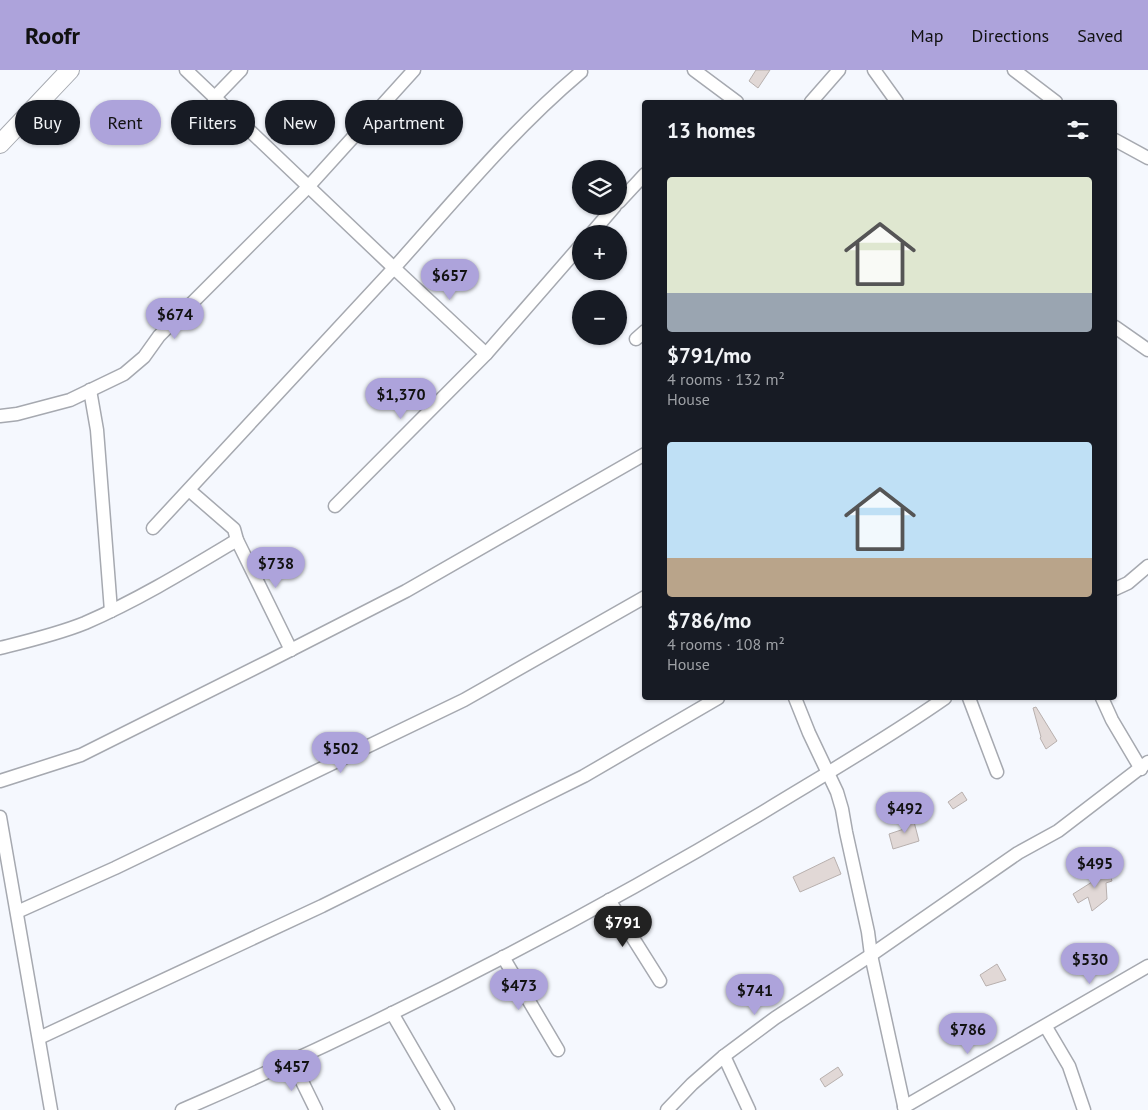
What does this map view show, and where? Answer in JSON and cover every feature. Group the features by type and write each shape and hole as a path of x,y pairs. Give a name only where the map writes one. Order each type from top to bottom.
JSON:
{"main road":[{"path":"0,144 70,70"}],"street":[{"path":"186,70 486,354"},
{"path":"214,98 241,70"},
{"path":"0,416 17,414 70,400 124,374 144,357 159,336 308,187 414,70"},
{"path":"694,70 734,100"},
{"path":"813,100 839,70"},
{"path":"874,70 896,100"},
{"path":"1014,70 1053,100"},
{"path":"153,528 394,268 509,140 580,72"},
{"path":"1117,141 1148,158"},
{"path":"627,193 642,177"},
{"path":"599,225 607,215"},
{"path":"335,506 486,354 572,255"},
{"path":"1117,328 1148,350"},
{"path":"90,390 97,430 111,611"},
{"path":"0,781 80,755 406,592 642,456"},
{"path":"189,490 234,529 237,540 291,650"},
{"path":"0,648 83,624 146,594 237,540"},
{"path":"1117,588 1128,583 1148,566"},
{"path":"17,912 115,868 464,700 642,599"},
{"path":"39,1038 322,906 584,776 715,700"},
{"path":"796,700 842,809 868,932 871,955 905,1109 1148,966"},
{"path":"182,1110 292,1061 503,958 671,867 881,740 942,700"},
{"path":"970,700 997,772"},
{"path":"667,1110 692,1084 724,1056 775,1018 871,955 1018,853 1058,831 1144,766 1112,720 1103,700"},
{"path":"0,817 51,1110"},
{"path":"609,900 660,981"},
{"path":"503,958 558,1050"},
{"path":"392,1013 448,1110"},
{"path":"1046,1026 1069,1066 1084,1110"},
{"path":"724,1056 749,1110"},
{"path":"292,1061 316,1110"}],"building":[{"path":"756,70 770,70 758,88 749,81"},
{"path":"1036,707 1057,741 1046,749 1040,738 1033,708"},
{"path":"962,792 967,800 953,809 948,802"},
{"path":"912,814 919,841 893,849 889,834 904,829 900,821"},
{"path":"834,857 841,874 800,892 793,877"},
{"path":"1108,868 1112,881 1106,883 1107,899 1092,911 1088,897 1078,903 1073,894 1092,882 1090,874"},
{"path":"997,964 1006,980 986,986 980,975"},
{"path":"838,1067 843,1075 825,1087 820,1079"}]}
